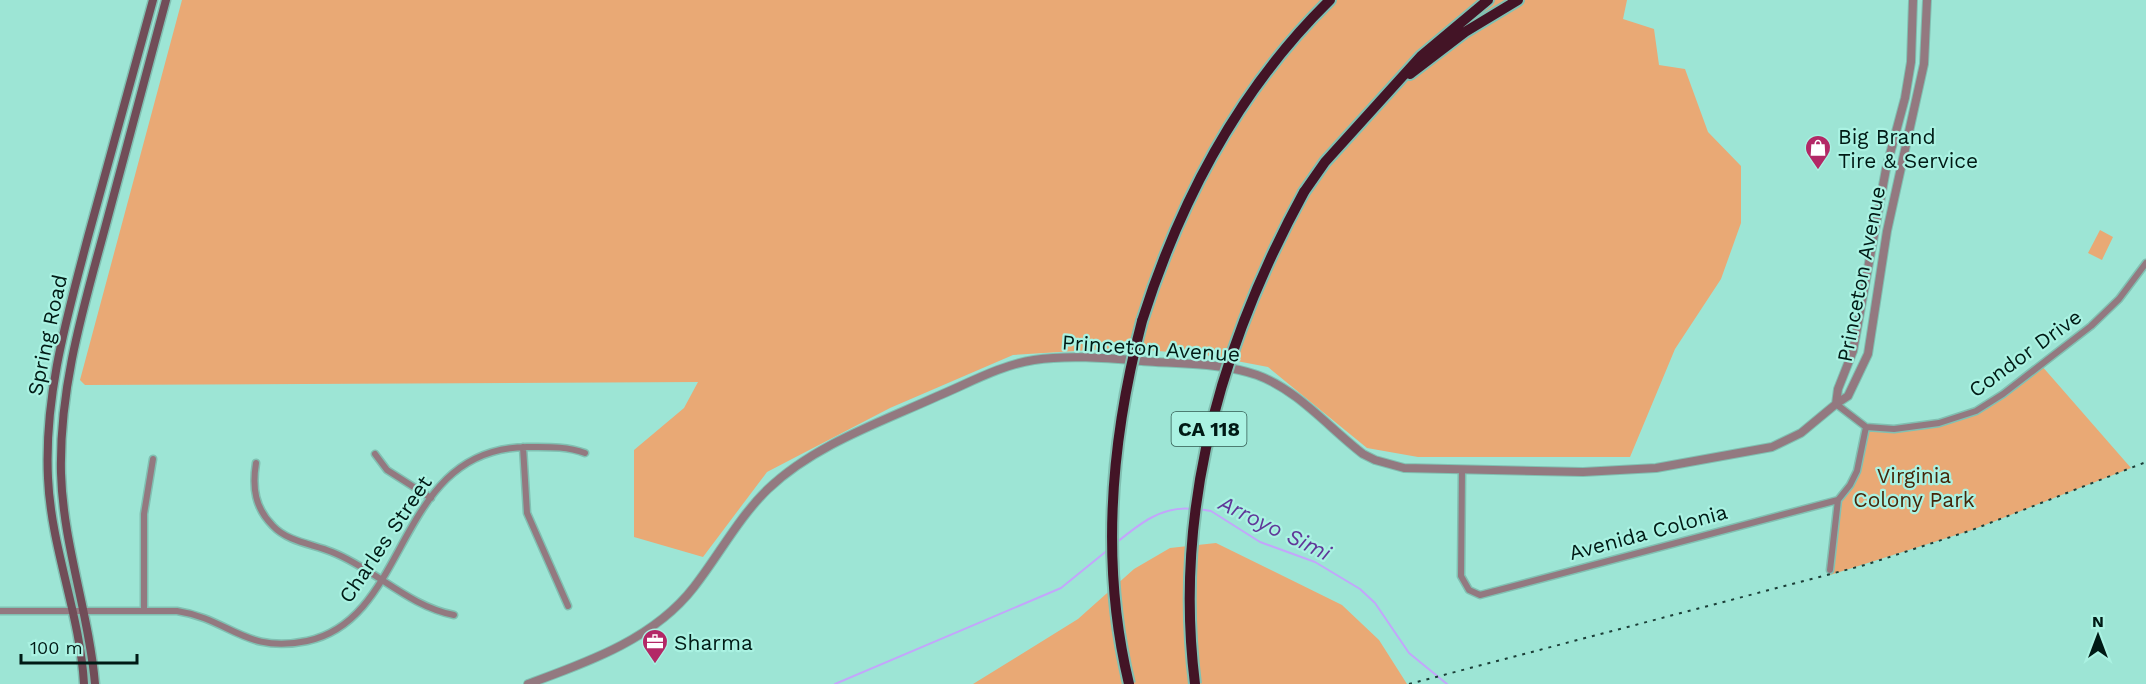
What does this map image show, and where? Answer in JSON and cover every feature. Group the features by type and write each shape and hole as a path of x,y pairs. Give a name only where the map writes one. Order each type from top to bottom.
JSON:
{"highway":[{"path":"1129,684 1119,635 1113,578 1112,504 1119,426 1142,321 1174,231 1215,149 1256,86 1330,0"},
{"name":"CA 118","path":"1195,684 1191,563 1209,430 1237,334 1267,264 1304,192 1325,162 1421,56 1488,0"},
{"path":"1399,80 1481,22 1518,0"}],"main road":[{"name":"Spring Road","path":"84,684 81,654 55,541 48,478 48,438 53,382 63,332 153,0"},
{"name":"Spring Road","path":"95,684 83,611 66,533 61,439 66,389 75,340 166,0"}],"street":[{"name":"Princeton Avenue","path":"1836,404 1838,389 1853,351 1886,169 1905,98 1911,62 1913,0"},
{"name":"Princeton Avenue","path":"528,684 582,664 626,643 669,614 694,587 767,490 796,467 857,432 965,384 1032,360 1118,359 1240,370 1258,376 1289,392 1352,446 1375,460 1404,468 1622,472 1758,451 1794,437 1848,396 1868,354 1887,231 1924,64 1927,0"},
{"name":"Condor Drive","path":"1866,427 1894,429 1939,423 1988,404 2091,326 2119,299 2146,263"},
{"path":"1830,570 1838,500 1850,485 1857,471 1866,427 1836,404"},
{"name":"Charles Street","path":"0,611 186,612 245,638 275,644 320,637 344,624 357,613 431,498 445,479 468,462 496,450 523,447 568,447 585,453"},
{"path":"523,447 527,513 568,606"},
{"path":"375,454 387,470 431,498"},
{"path":"144,611 144,514 153,459"},
{"path":"256,463 253,484 255,499 273,526 292,538 338,555 428,608 454,615"},
{"name":"Avenida Colonia","path":"1462,470 1461,576 1468,590 1480,595 1838,500"}],"green space":[{"path":"182,0 1627,0 1623,19 1654,29 1659,65 1685,69 1708,132 1741,166 1741,223 1721,279 1675,349 1630,457 1418,457 1367,448 1268,367 1205,355 1123,348 1013,355 890,408 767,472 703,557 634,537 634,450 684,408 698,382 85,385 80,380"},
{"path":"2100,230 2113,237 2102,260 2088,253"},
{"name":"Virginia Colony Park","path":"2041,365 2131,468 1972,530 1830,575 1838,500 1857,471 1866,427 1922,426 1949,421 1975,411 1992,401"},
{"path":"1216,543 1342,605 1379,640 1407,684 973,684 1078,619 1134,569 1170,548"}],"waterway":[{"name":"Arroyo Simi","path":"1116,543 1142,523 1161,513 1193,509"},
{"name":"Arroyo Simi","path":"1198,509 1211,511 1260,542 1315,562 1360,589 1375,603 1409,653 1447,684"},
{"name":"Arroyo Simi","path":"835,684 1061,588 1109,549"}],"railway":[{"path":"1409,684 1865,565 1972,530 2146,462"}],"place":[{"name":"Big Brand Tire & Service","path":"1818,171"},
{"name":"Sharma","path":"655,665"}]}
